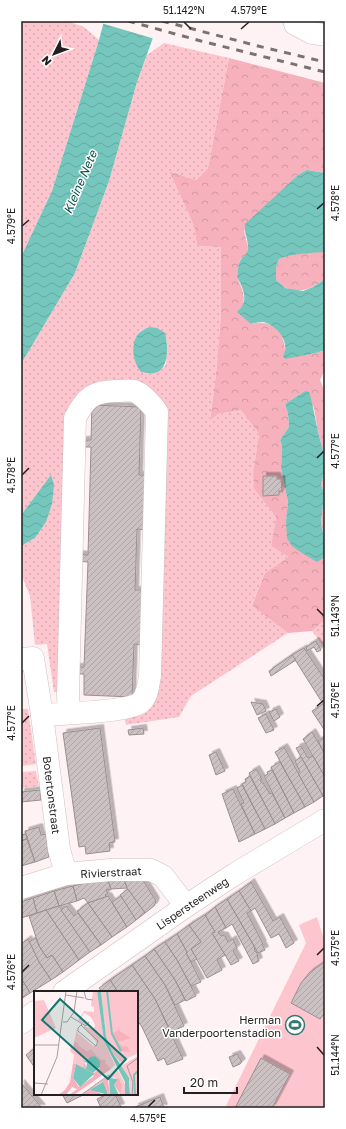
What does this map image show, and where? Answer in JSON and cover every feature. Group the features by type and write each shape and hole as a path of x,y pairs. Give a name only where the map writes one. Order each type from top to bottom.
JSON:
{"street":[{"path":"295,24 312,33 325,35"},
{"path":"42,715 116,710 130,707 140,702 147,692 150,676 157,412 147,399 134,391 100,392 90,397 82,405 74,418 68,696 69,713"},
{"name":"Botertonstraat","path":"21,659 33,658 42,715 59,849 66,874"},
{"name":"Lispersteenweg","path":"65,991 186,906 235,874 325,820"},
{"name":"Rivierstraat","path":"21,888 66,874 110,870 151,870 163,876 186,906"},
{"path":"21,1023 34,1013"}],"shaded area":[{"path":"21,21 67,21 84,27 99,40 52,191 21,257"},
{"path":"164,43 229,58 208,168 196,180 169,171 194,226 197,246 221,247 221,314 216,374 210,419 218,414 241,410 259,434 253,474 254,489 276,517 271,546 288,557 265,573 252,604 288,633 191,696 179,717 126,725 124,716 145,704 150,395 87,391 63,692 54,692 47,644 35,645 30,596 21,574 21,546 35,538 46,522 38,492 21,515 21,364 75,273 109,181 137,82 147,55","holes":["149,327 167,340 166,364 161,370 136,337 141,331"]},
{"path":"325,620 325,645 323,646 312,631"},
{"path":"21,709 28,709 36,764 21,766"},
{"path":"36,771 39,786 21,788 21,772"},
{"name":"Herman Vanderpoortenstadion","path":"317,917 323,936 325,937 325,1108 225,1108 306,943 299,925"}],"green space":[{"path":"229,58 325,83 325,173 307,170 298,175 244,231 248,247 247,254 240,260 237,277 244,298 243,304 251,324 267,324 278,330 284,343 285,358 325,350 325,370 320,380 325,392 325,458 318,432 314,408 305,391 285,404 288,414 289,427 280,440 282,446 281,468 288,502 286,521 324,559 325,557 325,620 312,631 288,633 252,605 265,573 288,557 271,546 276,517 254,489 253,474 259,434 241,410 218,414 210,420 216,374 221,314 221,247 197,246 194,226 169,171 196,180 208,168"},
{"path":"307,252 325,252 325,279 316,285 302,290 292,290 283,287 276,280 276,267 279,259 290,255"},
{"path":"325,469 325,539 321,525 324,493 321,485"}],"water":[{"name":"Kleine Nete","path":"104,21 159,21 137,82 109,181 75,273 21,364 21,257 52,191"},
{"path":"307,170 325,173 325,252 296,254 279,259 276,267 276,280 285,288 303,291 313,287 325,279 325,350 285,359 283,356 285,351 284,340 278,331 263,322 251,324 237,312 243,305 244,294 237,277 239,263 247,253 248,249 245,224 298,175"},
{"path":"149,327 157,328 165,333 167,344 167,356 163,367 159,371 152,373 141,372 136,364 133,350 136,337"},
{"path":"305,391 309,392 311,398 325,458 325,469 321,485 324,493 321,525 325,539 325,557 317,562 292,546 287,538 286,521 288,502 281,468 282,446 280,440 289,427 288,414 285,404"},
{"path":"51,475 54,485 52,504 46,522 35,538 21,546 21,515"}],"pier":[{"path":"102,21 161,21 155,39 101,23"}],"building":[{"path":"92,405 141,407 139,475 150,475 148,530 137,529 135,590 147,590 145,645 134,644 132,697 84,695 84,674 74,674 74,667 84,667 88,562 77,561 77,554 88,555 91,447 81,447 81,440 91,440"},
{"path":"263,476 277,476 277,479 281,479 282,491 279,491 279,495 263,496"},
{"path":"316,641 321,650 317,652 314,647 307,651 306,647"},
{"path":"304,648 325,680 325,707 292,655"},
{"path":"292,655 296,660 271,676 269,671"},
{"path":"251,702 263,704 266,711 257,715"},
{"path":"323,704 325,707 325,731 312,711"},
{"path":"276,709 280,717 274,721 269,712"},
{"path":"266,714 274,730 266,733 258,718"},
{"path":"100,728 115,842 109,843 110,851 86,854 85,846 79,847 63,733"},
{"path":"143,728 144,734 129,735 128,730"},
{"path":"312,732 325,754 325,777 303,739"},
{"path":"325,737 325,754 318,741"},
{"path":"301,746 308,758 313,756 325,777 325,795 323,796 296,748"},
{"path":"284,747 314,802 305,807 275,752"},
{"path":"216,752 225,771 216,775 209,755"},
{"path":"301,757 323,796 314,802 298,773 300,772 295,761"},
{"path":"280,762 305,807 294,813 271,767"},
{"path":"256,769 262,779 260,780 270,794 272,793 285,818 275,824 249,773"},
{"path":"272,770 294,813 285,818 264,776 268,774 267,772"},
{"path":"250,776 275,824 265,829 242,784 246,782 245,779"},
{"path":"242,785 265,829 255,834 241,804 244,803 237,788"},
{"path":"233,789 255,834 239,842 222,794"},
{"path":"40,790 41,800 21,802 21,792"},
{"path":"39,827 41,835 46,834 49,857 35,862 25,831"},
{"path":"26,834 27,839 21,841 21,835"},
{"path":"27,839 35,862 21,866 21,841"},
{"path":"123,877 141,877 156,901 154,906 145,913 127,888"},
{"path":"123,877 127,888 111,889 107,878"},
{"path":"107,878 111,889 106,890 108,893 105,895 107,897 88,903 84,898 77,901 73,886"},
{"path":"251,882 273,921 280,917 294,943 286,948 279,934 271,938 255,908 251,911 239,891"},
{"path":"73,886 77,901 59,906 54,891"},
{"path":"128,889 145,913 136,920 120,895"},
{"path":"54,891 59,906 37,913 33,898"},
{"path":"239,891 251,911 247,913 265,950 258,953 227,899"},
{"path":"108,896 127,927 112,937 88,903"},
{"path":"121,896 136,920 127,927 112,902"},
{"path":"33,898 37,913 21,918 21,902"},
{"path":"227,899 258,955 259,961 253,964 232,924 226,928 215,907"},
{"path":"88,903 112,937 101,945 77,911"},
{"path":"59,906 90,952 79,960 46,910"},
{"path":"66,906 74,916 78,913 101,945 90,952 61,910"},
{"path":"215,907 226,928 218,932 220,935 225,936 228,942 233,939 237,948 233,951 239,961 231,965 212,933 215,932 205,915"},
{"path":"46,910 79,960 63,972 52,955 47,958 39,946 29,916"},
{"path":"205,915 215,932 212,933 225,955 217,960 222,970 207,978 191,949 201,942 189,925"},
{"path":"189,925 201,942 191,949 197,959 191,962 177,934"},
{"path":"177,934 201,982 191,986 165,942"},
{"path":"36,938 39,946 47,958 52,955 63,972 51,980 39,962 29,942"},
{"path":"28,939 39,962 51,980 30,993 21,978 21,944"},
{"path":"165,942 177,960 196,996 186,1001 175,980 154,949"},
{"path":"154,949 175,980 185,1000 175,1005 165,985 145,956"},
{"path":"145,956 165,985 184,1026 171,1032 155,999 132,965"},
{"path":"325,962 325,1014 320,1019 291,1003 301,983 310,972"},
{"path":"132,965 155,999 183,1059 167,1065 164,1058 158,1061 138,1021 138,991 117,991 110,980"},
{"path":"21,978 30,993 21,999"},
{"path":"110,980 117,991 101,991 99,988"},
{"path":"34,1049 34,1067 26,1055"},
{"path":"237,1054 242,1062 233,1067 229,1057"},
{"path":"261,1058 290,1074 272,1108 235,1108"},
{"path":"21,1083 42,1108 21,1108"},
{"path":"63,1095 83,1095 67,1103"},
{"path":"106,1095 115,1095 121,1107 101,1108 97,1099"},
{"path":"160,1097 164,1108 135,1108 135,1107"}],"railway":[{"path":"128,21 325,72"},
{"path":"162,21 325,62"}],"place":[{"name":"Herman Vanderpoortenstadion","path":"295,1025"}]}
